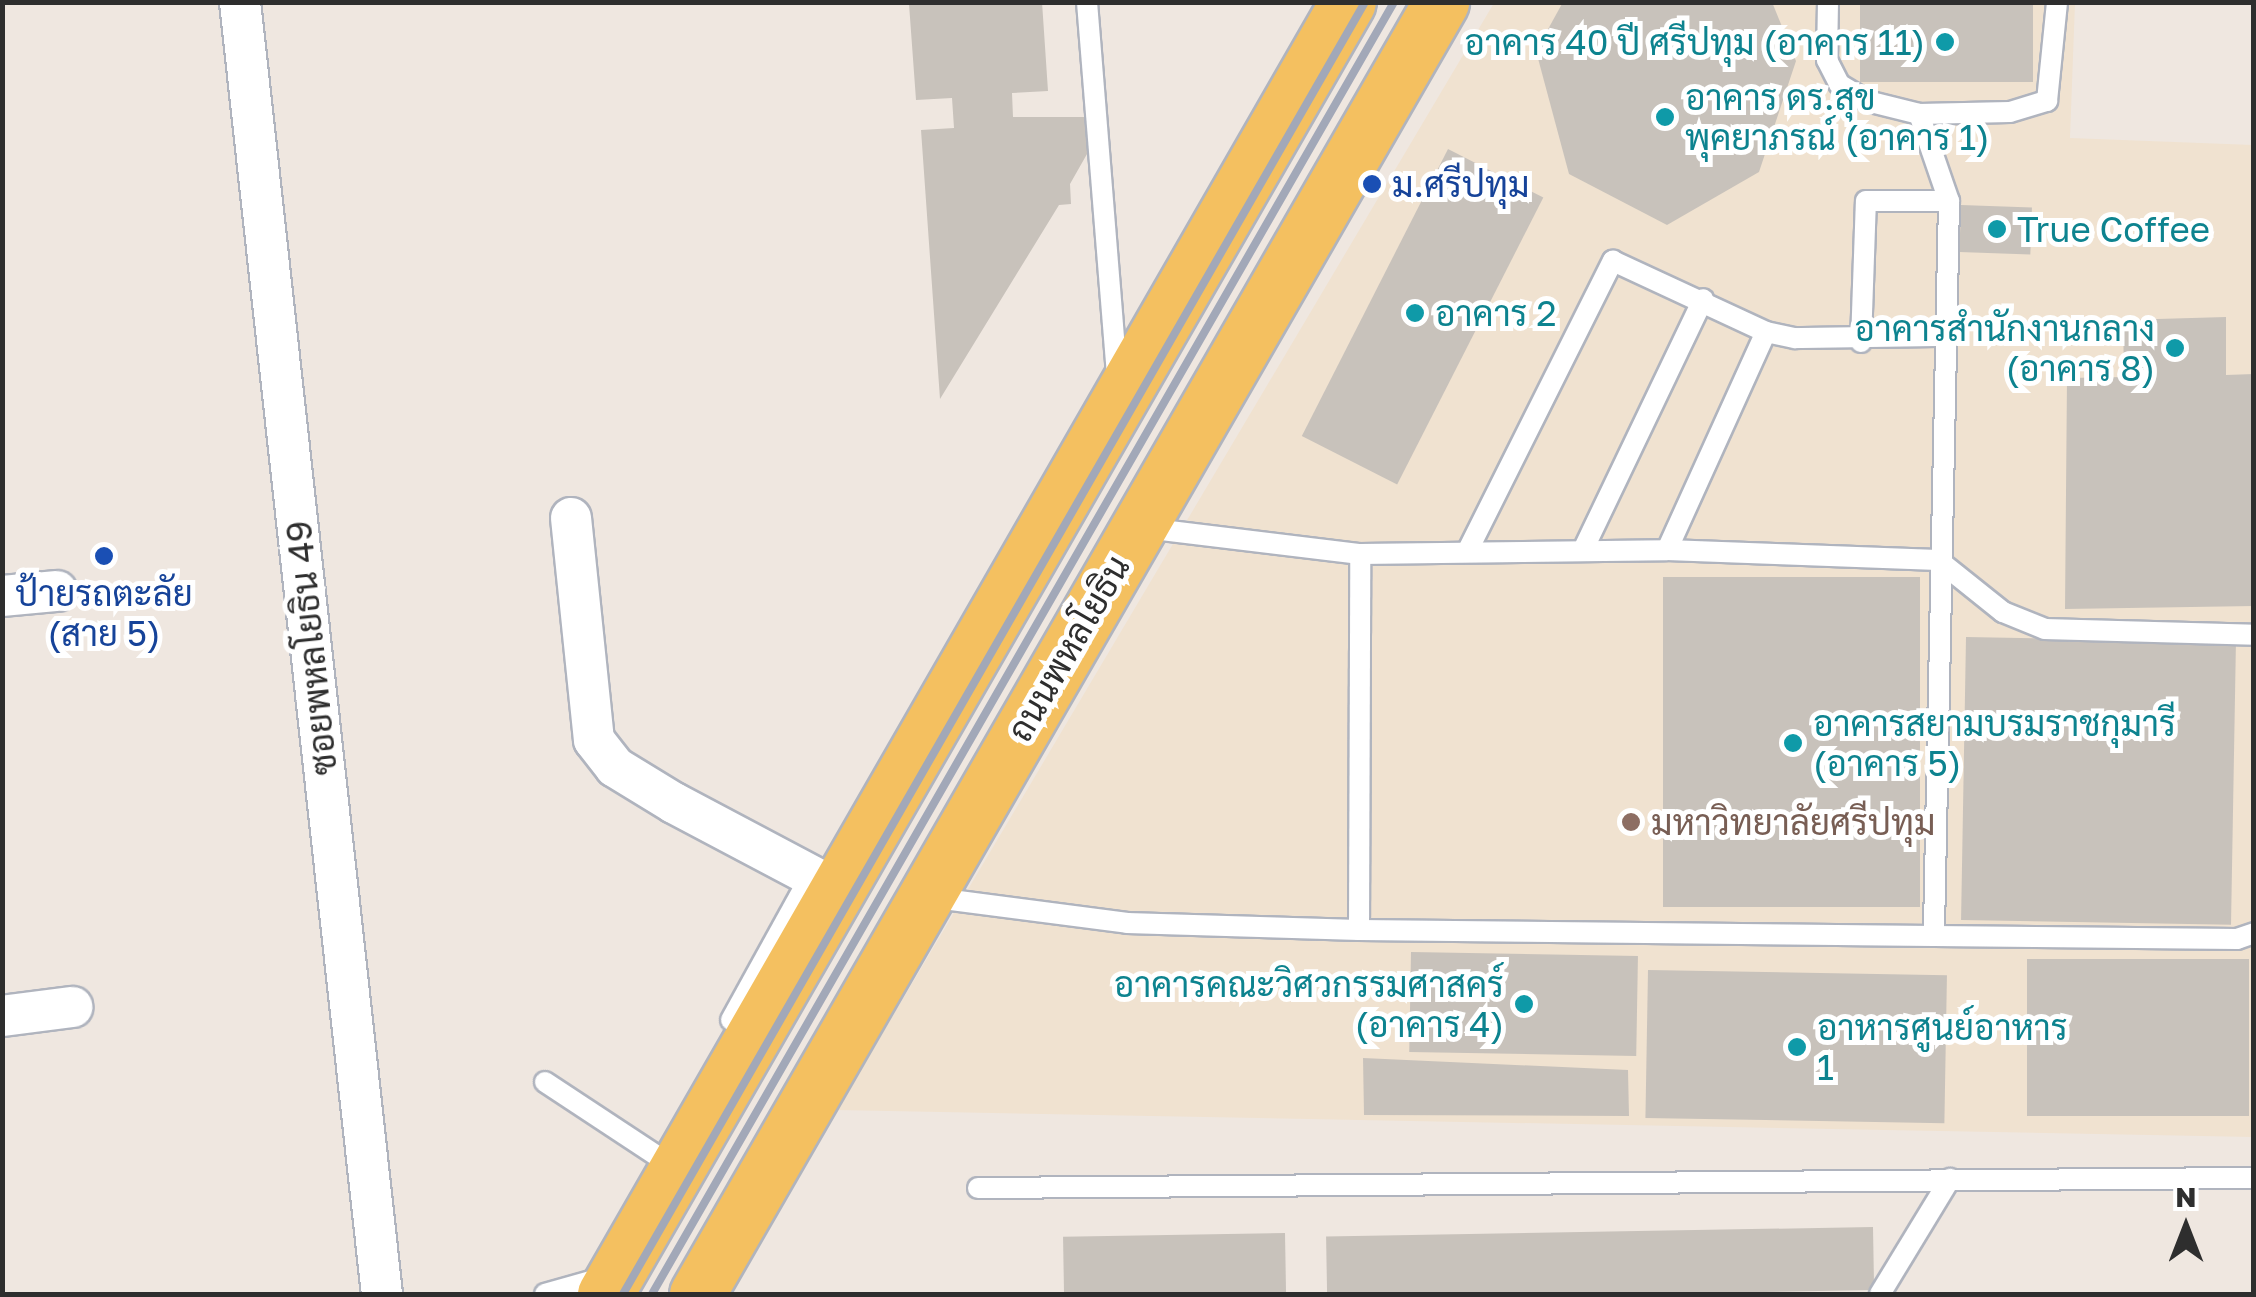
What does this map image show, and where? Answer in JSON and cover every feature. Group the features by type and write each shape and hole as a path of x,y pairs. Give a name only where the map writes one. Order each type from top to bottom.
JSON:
{"main road":[{"path":"611,1284 668,1153 824,883 1070,488 1348,2"},
{"name":"ถนนพหลโยธิน","path":"698,1294 922,896 1441,2"},
{"path":"1070,488 1139,527"}],"street":[{"name":"ซอยพหลโยธิน 49","path":"240,2 382,1294"},
{"path":"571,518 594,740 616,767 824,883"},
{"path":"2,596 57,591"},
{"path":"2,1016 72,1007"}],"lane":[{"path":"1087,2 1120,402"},
{"path":"1828,2 1828,60 1839,84 1867,101 1919,114 2010,112 2047,101 2057,2"},
{"path":"1919,114 1949,201 1938,560 1934,932"},
{"path":"1861,342 1866,200 1949,201"},
{"path":"1467,552 1613,260 1703,299 1766,332 1861,342 1944,336"},
{"path":"1583,550 1703,299"},
{"path":"1667,550 1766,332"},
{"path":"1139,527 1360,554 1667,550 1938,560 2003,612 2046,629 2254,635"},
{"path":"1358,930 1360,554"},
{"path":"725,1032 824,883"},
{"path":"922,896 1126,923 1358,930 1934,932 2236,939 2254,933"},
{"path":"545,1082 668,1153"},
{"path":"978,1188 2254,1178"},
{"path":"1880,1294 1950,1179"},
{"path":"545,1294 611,1284"}],"shaded area":[{"name":"มหาวิทยาลัยศรีปทุม","path":"1494,3 2075,3 2070,138 2253,145 2253,1137 837,1110"}],"building":[{"path":"1042,2 1048,91 1012,93 1013,117 1108,117 1070,184 1071,204 1059,205 940,399 921,130 954,128 952,98 916,100 909,4"},
{"name":"อาคาร ดร.สุข พุคยาภรณ์ (อาคาร 1)","path":"1563,2 1772,2 1796,61 1759,172 1667,225 1569,174 1536,51"},
{"name":"อาคาร 40 ปี ศรีปทุม (อาคาร 11)","path":"1860,2 2033,2 2033,82 1860,82"},
{"name":"อาคาร 2","path":"1448,149 1543,198 1397,484 1302,436"},
{"name":"True Coffee","path":"1961,205 2032,207 2030,254 1959,252"},
{"path":"2226,317 2226,375 2254,374 2254,606 2065,609 2067,378 2124,377 2123,320"},
{"name":"อาคารสยามบรมราชกุมารี (อาคาร 5)","path":"1663,577 1920,577 1920,907 1663,907"},
{"path":"1966,637 2236,642 2231,925 1961,920"},
{"name":"อาคารคณะวิศวกรรมศาสคร์ (อาคาร 4)","path":"1411,952 1638,956 1636,1056 1409,1052"},
{"path":"2027,959 2249,959 2249,1116 2027,1116"},
{"name":"อาหารศูนย์อาหาร 1","path":"1648,970 1947,975 1944,1123 1645,1118"},
{"path":"1363,1058 1628,1070 1629,1116 1364,1115"},
{"path":"1873,1227 1874,1290 1327,1294 1326,1237"},
{"path":"1285,1233 1286,1294 1064,1294 1063,1237"}],"railway":[{"path":"623,1294 1365,2"},
{"path":"652,1294 1394,2"}],"place":[{"name":"อาคาร 40 ปี ศรีปทุม (อาคาร 11)","path":"1945,42"},
{"name":"อาคาร ดร.สุข พุคยาภรณ์ (อาคาร 1)","path":"1665,117"},
{"name":"ม.ศรีปทุม","path":"1372,184"},
{"name":"True Coffee","path":"1997,229"},
{"name":"อาคาร 2","path":"1415,313"},
{"name":"อาคารสำนักงานกลาง (อาคาร 8)","path":"2175,348"},
{"name":"ป้ายรถตะลัย (สาย 5)","path":"104,556"},
{"name":"อาคารสยามบรมราชกุมารี (อาคาร 5)","path":"1793,743"},
{"name":"มหาวิทยาลัยศรีปทุม","path":"1631,822"},
{"name":"อาคารคณะวิศวกรรมศาสคร์ (อาคาร 4)","path":"1524,1004"},
{"name":"อาหารศูนย์อาหาร 1","path":"1797,1047"}]}
